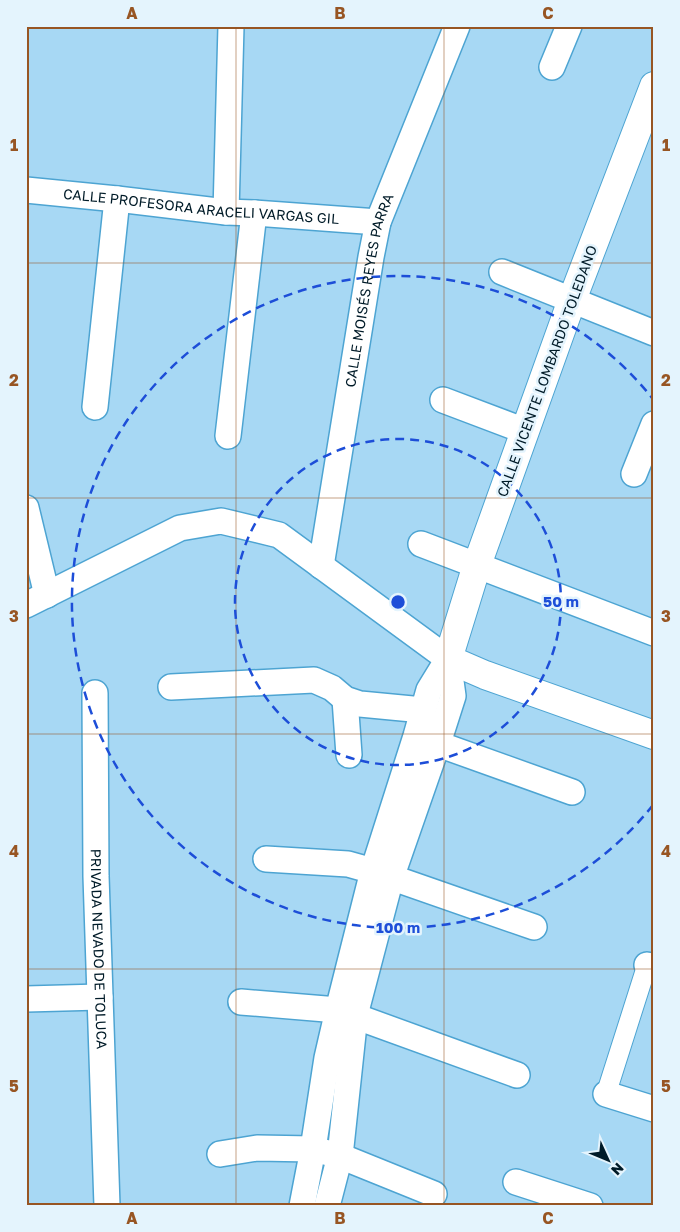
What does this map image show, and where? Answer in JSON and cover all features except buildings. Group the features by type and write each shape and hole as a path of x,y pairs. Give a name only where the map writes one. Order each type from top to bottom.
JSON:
{"street":[{"path":"226,212 231,26"},
{"name":"CALLE MOISÉS REYES PARRA","path":"321,566 378,222 457,26"},
{"path":"552,67 569,26"},
{"name":"CALLE VICENTE LOMBARDO TOLEDANO","path":"427,740 423,710 429,690 448,659 477,565 525,430 572,300 654,86"},
{"name":"CALLE PROFESORA ARACELI VARGAS GIL","path":"26,190 226,212 378,222"},
{"path":"95,407 117,199"},
{"path":"228,436 254,213"},
{"path":"502,272 654,333"},
{"path":"443,400 525,430"},
{"path":"634,474 654,424"},
{"path":"26,508 37,600 180,528 221,521 279,535 448,659 484,675 654,735"},
{"path":"421,544 654,633"},
{"name":"CALLE VICENTE LOMBARDO TOLEDANO","path":"302,1206 327,1058 347,1012 382,874 427,740 453,696 448,659"},
{"path":"170,687 314,680 332,688 345,699 360,704 423,710"},
{"name":"PRIVADA NEVADO DE TOLUCA","path":"95,693 96,876 107,1206"},
{"path":"345,699 349,755"},
{"path":"427,740 572,792"},
{"path":"266,860 348,864 534,927"},
{"path":"650,966 606,1094 654,1109"},
{"path":"26,999 100,997"},
{"path":"241,1002 347,1012 517,1075"},
{"name":"CALLE VICENTE LOMBARDO TOLEDANO","path":"327,1206 340,1156 347,1012"},
{"path":"220,1154 257,1148 313,1148 340,1156 434,1194"},
{"path":"516,1182 590,1206"}]}
